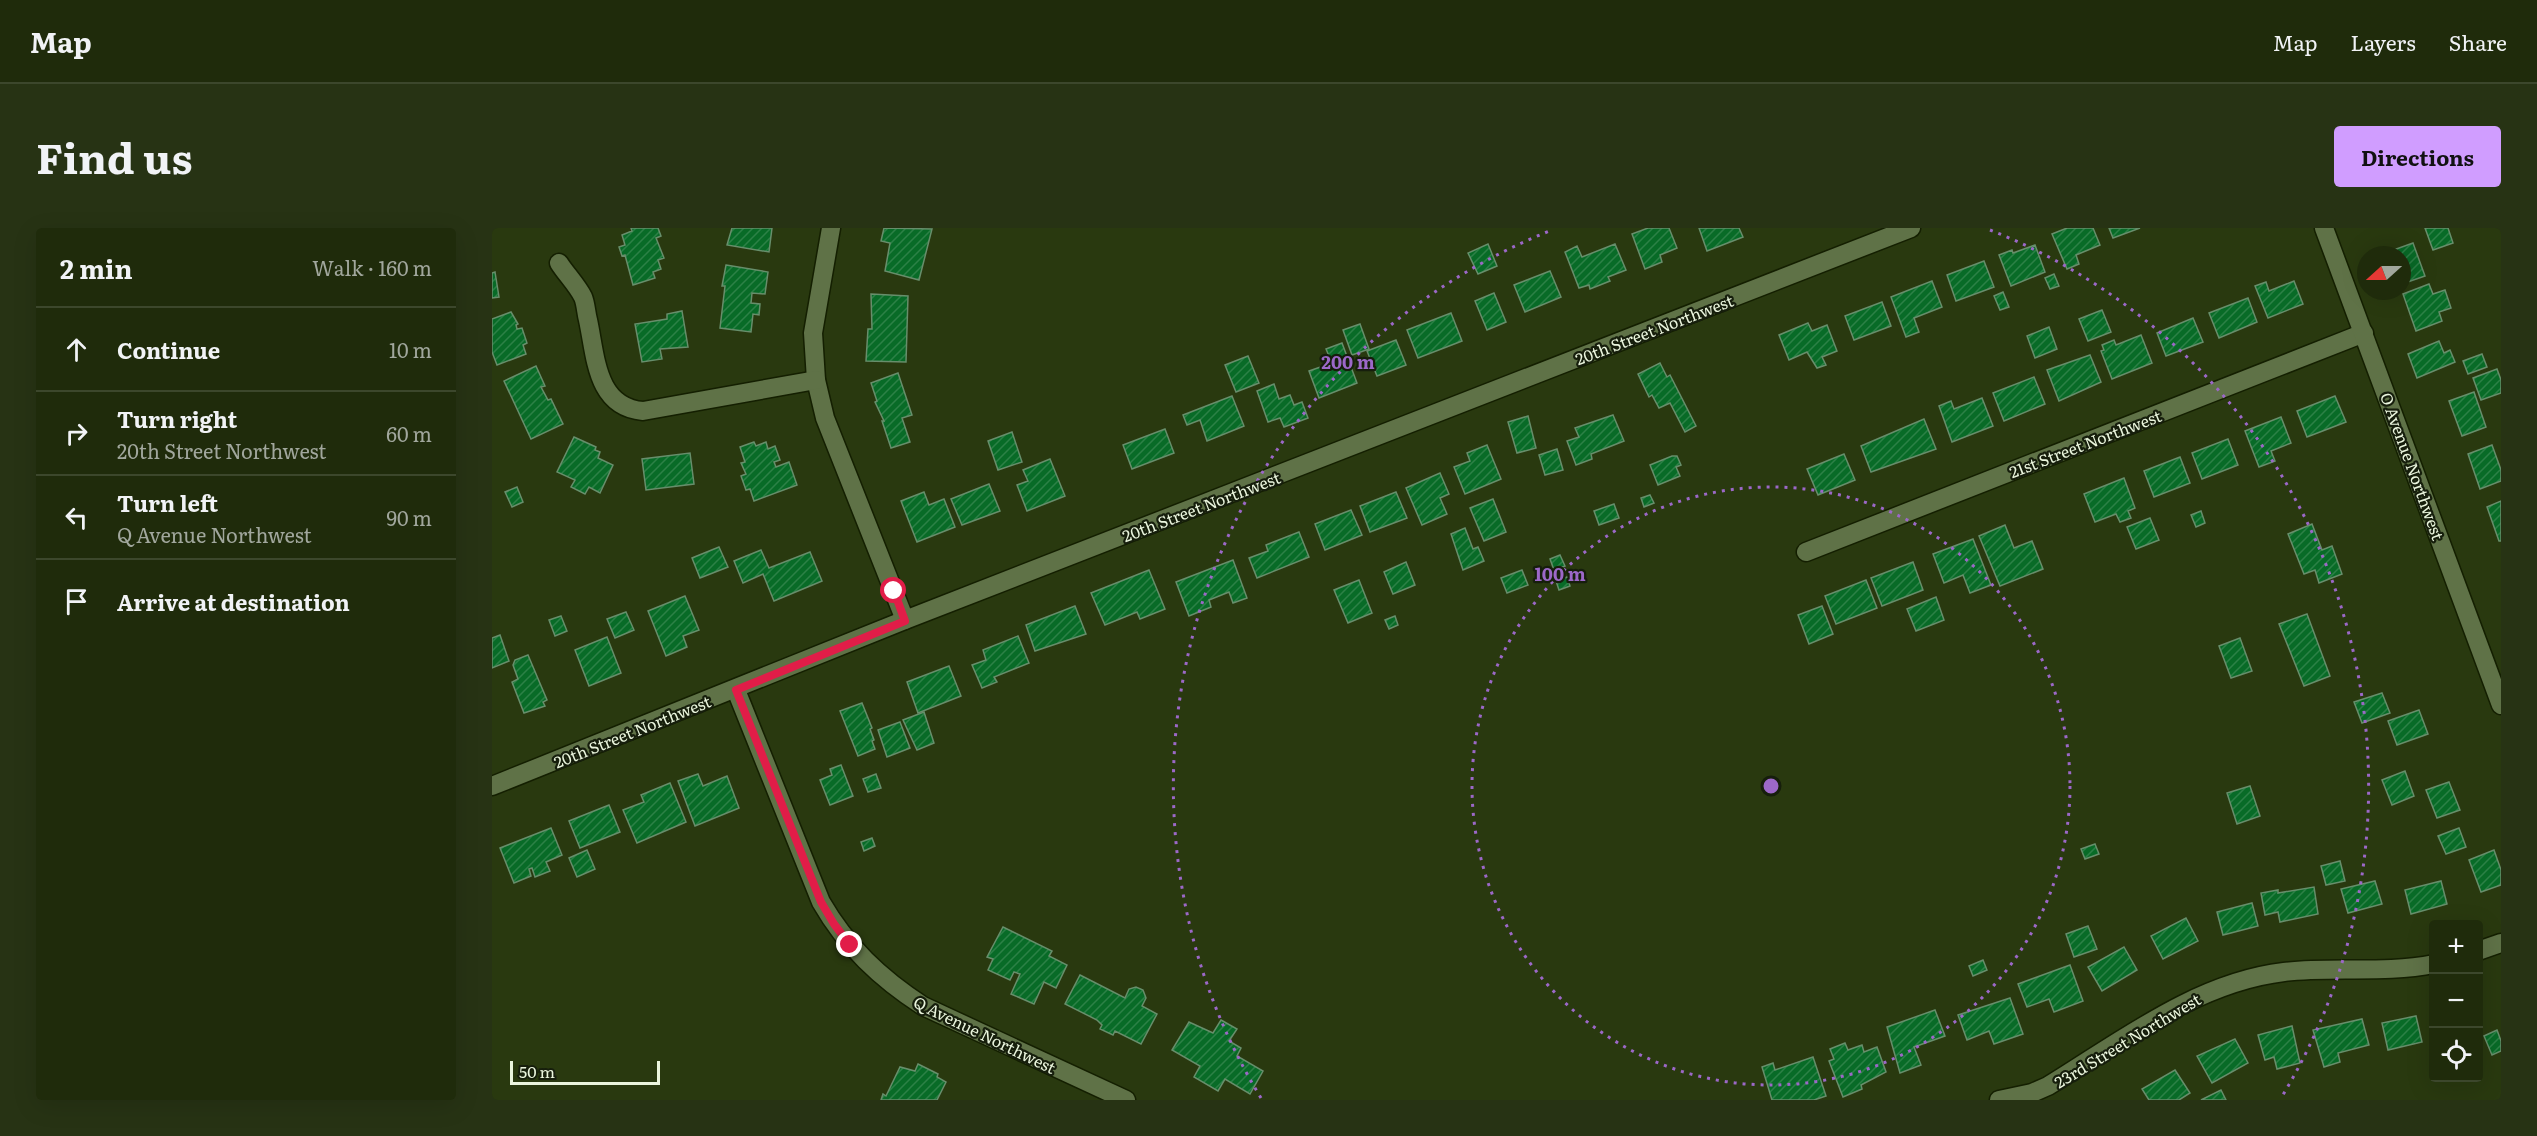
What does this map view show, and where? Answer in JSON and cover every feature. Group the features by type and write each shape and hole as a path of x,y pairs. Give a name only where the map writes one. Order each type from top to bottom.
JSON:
{"street":[{"path":"831,228 813,333 816,380 825,418 905,621"},
{"name":"20th Street Northwest","path":"492,786 905,621 1911,228"},
{"name":"O Avenue Northwest","path":"2324,228 2499,696"},
{"path":"559,263 583,298 600,378 607,392 617,403 629,410 643,411 816,380"},
{"name":"21st Street Northwest","path":"1806,552 2364,333"},
{"name":"Q Avenue Northwest","path":"736,690 821,902 834,924 872,969 923,1006 1126,1100"},
{"path":"2483,949 2501,943"},
{"name":"23rd Street Northwest","path":"1999,1100 2032,1093 2048,1086 2189,1000 2221,986 2253,977 2285,972 2393,970 2429,965"}],"building":[{"path":"631,228 658,228 661,236 656,238 664,258 658,260 661,269 653,272 655,278 633,285 625,255 622,256 619,247 625,245 622,235 632,231"},
{"path":"732,228 772,228 769,252 727,245"},
{"path":"884,228 932,229 919,280 885,271 890,243 881,241"},
{"path":"1648,228 1669,228 1677,248 1660,255 1662,262 1645,269 1632,234"},
{"path":"1699,228 1739,228 1743,237 1707,251"},
{"path":"2067,228 2093,228 2100,245 2076,255 2079,264 2067,269 2052,234"},
{"path":"2109,228 2140,228 2113,238"},
{"path":"2425,228 2448,228 2453,243 2433,250"},
{"path":"2413,243 2425,276 2411,281 2411,246 2405,246"},
{"path":"1488,244 1497,266 1478,274 1468,253"},
{"path":"1615,244 1626,270 1608,277 1610,281 1590,289 1589,285 1579,288 1565,252 1577,246 1582,257"},
{"path":"2035,245 2045,272 2011,286 1999,255 2012,250 2013,253"},
{"path":"1984,261 1994,287 1956,301 1947,275"},
{"path":"726,265 768,272 765,294 752,293 751,303 760,304 759,315 753,314 751,332 720,328 725,286 722,286"},
{"path":"1550,271 1561,297 1525,312 1514,285"},
{"path":"495,272 499,297 492,298 492,273"},
{"path":"2054,274 2059,286 2050,289 2045,278"},
{"path":"1932,281 1942,307 1914,318 1919,332 1906,337 1891,297"},
{"path":"2294,281 2303,304 2268,318 2255,286 2266,282 2269,291"},
{"path":"2429,284 2433,294 2445,290 2451,308 2439,312 2442,321 2416,331 2405,300 2411,300 2411,291"},
{"path":"2003,292 2009,307 2000,310 1994,296"},
{"path":"1494,293 1506,322 1487,330 1475,301"},
{"path":"871,294 908,296 906,362 866,361 868,329 872,329"},
{"path":"2248,298 2257,322 2219,338 2209,313"},
{"path":"1882,302 1891,326 1854,340 1845,316"},
{"path":"2102,310 2111,332 2088,341 2079,319"},
{"path":"682,311 688,347 660,349 662,359 642,362 635,324 667,319 667,314"},
{"path":"511,312 518,324 517,329 522,328 527,343 523,345 526,354 497,365 492,352 492,319"},
{"path":"1451,313 1462,341 1418,358 1407,330"},
{"path":"2193,318 2203,342 2166,356 2157,333"},
{"path":"1808,323 1812,331 1827,325 1837,351 1822,357 1826,365 1817,368 1807,352 1789,360 1779,335"},
{"path":"1360,324 1369,349 1352,355 1343,330"},
{"path":"2049,327 2057,349 2035,358 2027,336"},
{"path":"2141,335 2152,363 2112,379 2101,351 2104,350 2102,345 2114,340 2116,345"},
{"path":"1396,340 1406,365 1377,376 1367,351"},
{"path":"2439,341 2444,353 2450,350 2455,362 2417,378 2408,354"},
{"path":"1342,343 1357,383 1319,398 1309,371 1332,363 1326,349"},
{"path":"2482,354 2487,367 2468,374 2463,361"},
{"path":"2090,355 2101,382 2059,401 2047,370"},
{"path":"1248,356 1259,383 1236,392 1225,365"},
{"path":"1660,363 1667,377 1670,375 1696,426 1685,432 1670,403 1659,408 1652,395 1649,397 1638,374"},
{"path":"536,366 545,386 541,387 548,400 551,399 563,424 531,439 504,381"},
{"path":"2497,369 2501,380 2501,393 2481,400 2473,378"},
{"path":"898,373 912,415 902,418 910,442 891,448 871,383"},
{"path":"2034,377 2045,404 2004,421 1993,393"},
{"path":"1274,384 1279,399 1290,395 1294,405 1302,402 1308,418 1284,427 1280,418 1268,422 1257,391"},
{"path":"2474,392 2486,427 2462,436 2449,401"},
{"path":"1232,396 1244,426 1207,441 1200,420 1187,425 1183,415"},
{"path":"2335,396 2346,422 2307,437 2297,411"},
{"path":"1982,398 1993,426 1952,442 1939,406 1951,401 1954,409"},
{"path":"1613,415 1624,441 1591,454 1592,459 1576,465 1567,441 1579,437 1575,428"},
{"path":"1528,416 1536,448 1517,453 1508,422"},
{"path":"2281,417 2291,443 2271,451 2275,461 2259,467 2245,431"},
{"path":"1924,419 1936,449 1871,472 1861,446"},
{"path":"1165,429 1174,453 1132,469 1123,445"},
{"path":"1012,432 1022,462 998,470 988,441"},
{"path":"574,437 596,447 595,450 600,452 598,458 613,465 600,493 589,487 585,494 571,487 575,480 557,472"},
{"path":"2228,439 2238,465 2202,479 2192,453"},
{"path":"754,442 756,446 766,442 768,449 775,446 780,460 774,462 776,467 789,462 797,485 754,501 750,489 746,490 741,476 746,474 741,463 745,462 740,447"},
{"path":"1487,445 1501,479 1465,494 1454,467 1470,461 1467,453"},
{"path":"2492,445 2501,470 2501,481 2480,489 2468,454"},
{"path":"1557,449 1563,470 1545,475 1539,455"},
{"path":"690,453 694,484 646,490 642,459"},
{"path":"1844,454 1855,480 1818,495 1807,469"},
{"path":"1677,456 1681,465 1676,467 1680,476 1658,485 1650,465"},
{"path":"2180,457 2190,483 2154,497 2144,471"},
{"path":"1050,459 1065,496 1027,511 1017,485 1028,481 1023,470"},
{"path":"1440,473 1449,494 1440,498 1447,514 1422,525 1406,488"},
{"path":"2124,478 2135,508 2128,511 2131,518 2120,522 2116,514 2095,522 2084,494"},
{"path":"989,484 1000,511 962,525 951,499"},
{"path":"517,487 523,502 512,507 505,492"},
{"path":"924,492 929,505 944,499 955,527 917,542 901,501"},
{"path":"1396,492 1407,518 1370,532 1360,506"},
{"path":"1650,495 1654,503 1644,507 1641,498"},
{"path":"1493,499 1506,532 1484,541 1470,508"},
{"path":"2501,501 2501,541 2499,541 2487,507"},
{"path":"1614,504 1619,518 1599,525 1594,511"},
{"path":"1351,510 1362,535 1325,550 1315,524"},
{"path":"2201,511 2205,523 2196,527 2191,515"},
{"path":"2150,518 2159,540 2136,549 2127,527"},
{"path":"2312,524 2322,550 2332,546 2342,574 2319,583 2315,570 2304,574 2288,534"},
{"path":"2005,525 2014,548 2032,541 2043,569 2000,586 1979,536"},
{"path":"1465,528 1473,549 1478,547 1484,561 1463,570 1451,534"},
{"path":"1299,532 1309,557 1257,578 1249,558 1268,551 1266,545"},
{"path":"1973,539 1991,585 1970,593 1963,575 1944,583 1933,554"},
{"path":"719,547 728,567 700,578 692,558"},
{"path":"761,550 769,568 810,552 822,581 774,601 763,574 743,583 734,561"},
{"path":"1560,555 1565,566 1554,570 1550,559"},
{"path":"1233,560 1247,598 1233,603 1229,592 1209,600 1211,607 1189,616 1176,582"},
{"path":"1406,562 1415,585 1393,594 1384,572"},
{"path":"1913,562 1923,590 1882,606 1871,578"},
{"path":"1149,570 1165,609 1140,619 1137,612 1105,625 1091,593"},
{"path":"1522,570 1528,585 1507,593 1501,578"},
{"path":"1567,577 1570,586 1559,590 1556,581"},
{"path":"1359,580 1372,613 1348,623 1334,590"},
{"path":"1866,580 1877,608 1836,624 1825,596"},
{"path":"685,596 699,630 683,636 687,647 666,656 648,611"},
{"path":"1936,597 1944,620 1916,631 1907,609"},
{"path":"1075,606 1086,634 1035,651 1026,625"},
{"path":"1822,606 1833,634 1809,644 1798,615"},
{"path":"626,612 634,630 615,638 607,619"},
{"path":"2307,614 2330,676 2304,686 2279,624"},
{"path":"561,616 567,631 555,636 549,620"},
{"path":"1395,616 1398,625 1389,629 1385,620"},
{"path":"500,635 509,661 492,668 492,638"},
{"path":"1018,636 1029,663 994,677 997,682 982,688 972,665 986,660 983,650"},
{"path":"607,637 621,673 589,686 575,650"},
{"path":"2240,638 2252,671 2231,678 2219,646"},
{"path":"528,655 547,700 543,702 545,706 524,713 512,682 518,679 513,665 515,660"},
{"path":"949,666 961,696 918,713 907,682"},
{"path":"2382,693 2390,713 2362,723 2354,702"},
{"path":"862,703 872,728 870,729 875,749 858,756 840,711"},
{"path":"2419,710 2428,734 2397,745 2388,721"},
{"path":"924,712 934,743 917,750 903,720"},
{"path":"900,722 910,748 887,757 878,730"},
{"path":"841,765 853,796 830,805 820,780 832,775 830,769"},
{"path":"2405,771 2414,796 2392,805 2382,780"},
{"path":"698,774 703,786 727,776 739,808 695,826 678,781"},
{"path":"876,774 881,788 868,792 863,779"},
{"path":"2449,782 2460,810 2437,818 2426,790"},
{"path":"670,783 686,822 637,843 623,810 644,802 641,795"},
{"path":"2250,786 2260,816 2237,824 2227,793"},
{"path":"609,805 620,832 580,848 569,821"},
{"path":"551,828 562,855 546,862 550,871 535,877 532,868 529,869 531,876 514,883 500,848"},
{"path":"2459,828 2466,847 2446,854 2438,836"},
{"path":"872,838 875,846 864,851 861,842"},
{"path":"2095,844 2099,854 2085,859 2081,849"},
{"path":"587,850 595,869 577,877 569,858"},
{"path":"2494,850 2501,870 2501,885 2481,892 2469,860"},
{"path":"2340,861 2345,881 2326,885 2321,866"},
{"path":"2375,881 2382,904 2348,913 2341,889"},
{"path":"2441,881 2447,904 2411,914 2405,890"},
{"path":"2314,887 2318,914 2280,922 2278,912 2265,915 2261,893 2278,890 2278,893"},
{"path":"2252,903 2258,926 2223,935 2217,912"},
{"path":"2186,918 2198,941 2163,959 2151,936"},
{"path":"2088,926 2097,949 2074,957 2066,934"},
{"path":"1003,927 1052,951 1049,956 1067,965 1056,988 1044,982 1034,1004 1011,994 1020,974 1014,972 1010,980 988,970 993,959 987,957"},
{"path":"2124,947 2137,970 2102,991 2088,967"},
{"path":"1983,960 1987,970 1973,976 1969,966"},
{"path":"2070,965 2083,1001 2054,1012 2049,999 2027,1007 2018,984"},
{"path":"1080,975 1125,998 1129,989 1136,987 1143,990 1146,998 1142,1006 1157,1014 1141,1044 1115,1031 1113,1035 1100,1029 1102,1025 1097,1020 1065,1004"},
{"path":"2010,998 2023,1034 1994,1044 1989,1031 1967,1040 1958,1015"},
{"path":"1935,1010 1945,1036 1914,1047 1921,1065 1900,1073 1887,1027"},
{"path":"2416,1016 2422,1042 2388,1050 2382,1023"},
{"path":"2362,1019 2369,1045 2338,1053 2340,1062 2324,1067 2313,1030"},
{"path":"1221,1020 1237,1029 1229,1041 1241,1048 1237,1056 1263,1071 1250,1094 1225,1079 1218,1091 1194,1077 1200,1066 1172,1050 1189,1022 1213,1033"},
{"path":"2292,1026 2300,1063 2277,1069 2274,1057 2265,1060 2258,1035"},
{"path":"2497,1030 2501,1041 2501,1051 2492,1055 2484,1036"},
{"path":"2235,1039 2248,1063 2212,1083 2197,1056"},
{"path":"1845,1043 1848,1050 1862,1045 1864,1052 1877,1047 1886,1072 1861,1085 1862,1089 1843,1097 1829,1061 1834,1059 1830,1049"},
{"path":"1813,1057 1826,1096 1814,1100 1772,1100 1762,1067 1773,1063 1775,1070"},
{"path":"918,1064 938,1074 937,1077 946,1082 937,1100 881,1100 883,1094 886,1096 900,1067 915,1071"},
{"path":"2175,1070 2190,1093 2179,1100 2149,1100 2142,1089"},
{"path":"2221,1090 2226,1100 2201,1100"}],"route":[{"path":"850,945 821,902 736,690 905,621 894,591"}]}
